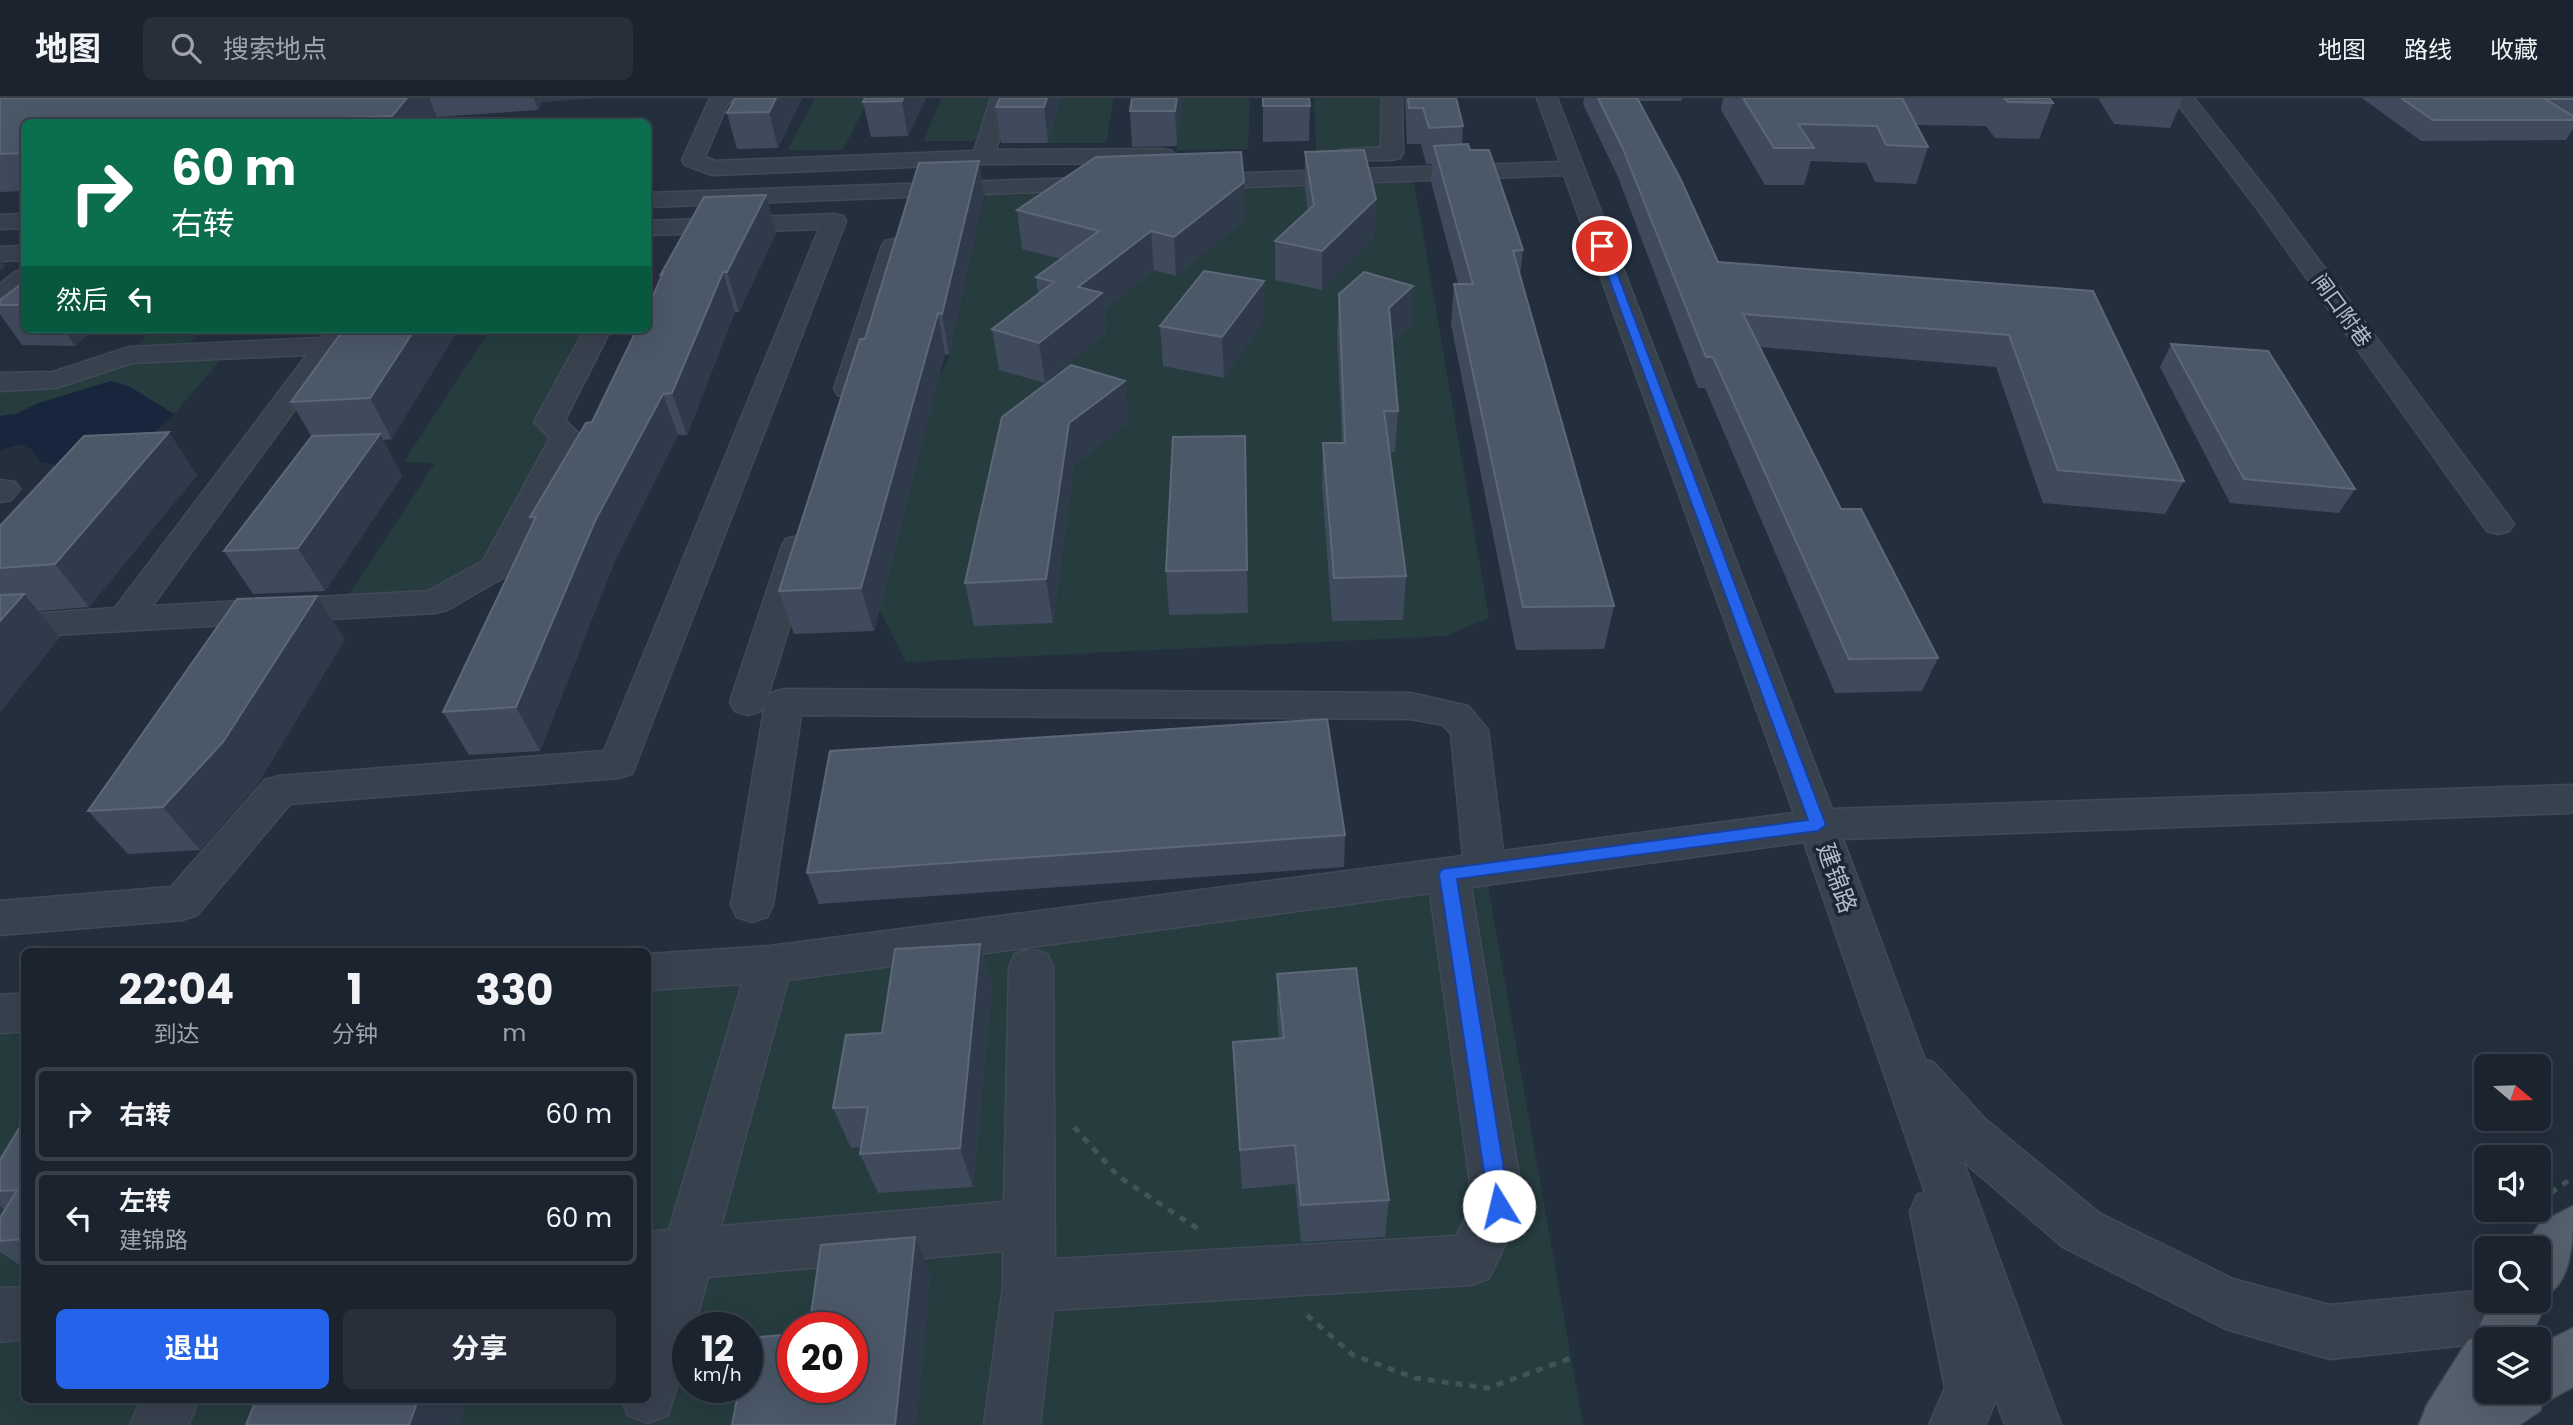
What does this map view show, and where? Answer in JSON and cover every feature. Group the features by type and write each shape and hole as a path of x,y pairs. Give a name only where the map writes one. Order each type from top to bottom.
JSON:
{"main road":[{"path":"2447,1425 2558,1240 2573,1230"},
{"path":"2551,1370 2573,1355"},
{"path":"2470,1425 2501,1404"}],"street":[{"path":"724,98 718,101 693,160 712,168 983,157 1192,156"},
{"path":"983,157 1001,98"},
{"path":"1317,156 1392,153 1392,98"},
{"name":"建锦路","path":"1547,98 1818,825 2033,1425"},
{"name":"闸口附巷","path":"2183,98 2264,202 2498,524"},
{"path":"1174,182 1573,168"},
{"path":"651,223 912,191 1132,184"},
{"path":"841,414 912,191"},
{"path":"0,222 21,221"},
{"path":"0,918 182,903 279,790 618,764 834,221 651,223"},
{"path":"0,254 21,253"},
{"path":"0,298 21,280"},
{"path":"0,627 435,602 496,568 566,436 549,422 596,333"},
{"path":"125,619 335,337"},
{"path":"0,382 56,380 130,355 335,337"},
{"path":"748,702 807,519"},
{"path":"752,905 784,702 1411,706 1455,715 1469,730 1466,872 1499,1206 1471,1260 1030,1286"},
{"path":"651,972 770,964 1818,825 2569,798"},
{"path":"651,1371 668,1256 770,964"},
{"path":"1012,1425 1030,1286 1031,967"},
{"path":"0,1014 21,1012"},
{"path":"1903,1063 1968,1135 2081,1230 2226,1303 2330,1332 2512,1317"},
{"path":"1903,1063 1973,1389 1957,1425"},
{"path":"668,1256 1030,1224"},
{"path":"0,1315 21,1313"},
{"path":"158,1425 169,1403"},
{"path":"639,1425 646,1403"}],"path":[{"path":"2551,1192 2573,1177"}],"green space":[{"path":"815,98 869,98 843,150 787,150"},
{"path":"941,98 990,98 975,141 924,141"},
{"path":"1061,98 1114,98 1106,143 1048,143"},
{"path":"1183,98 1250,98 1248,149 1177,150"},
{"path":"1314,98 1381,98 1387,151 1316,151"},
{"path":"1414,182 1489,618 1444,636 906,662 879,609 939,377 948,360 986,193"},
{"path":"148,333 198,333 182,351 229,350 174,414 130,387 111,381 39,403 15,414 0,416 0,382 56,380 129,355"},
{"path":"487,333 596,333 549,422 566,436 496,568 435,602 341,607 435,463 404,462"},
{"path":"1485,869 1583,1425 0,1425 0,1014 21,1012 21,1403 651,1403 651,972 770,964"}],"water":[{"path":"111,381 130,387 174,414 124,460 62,466 41,462 31,449 21,444 0,450 0,416 16,414 39,403"}],"building":[{"path":"0,98 407,98 392,116 325,119 21,119 21,153 0,154"},
{"path":"735,98 776,98 769,112 727,113"},
{"path":"865,98 903,98 902,101 863,102"},
{"path":"1000,98 1047,98 1044,107 996,107"},
{"path":"1132,98 1177,98 1175,111 1130,111"},
{"path":"1263,98 1309,98 1310,106 1263,106"},
{"path":"1408,98 1456,98 1463,126 1429,128 1423,108 1409,108"},
{"path":"1598,98 1637,98 1681,180 1718,262 2093,291 2184,481 2058,470 2009,335 1743,314 1841,509 1861,509 1938,658 1849,659 1713,357 1706,357 1623,149"},
{"path":"1743,98 1902,98 1928,147 1886,145 1877,126 1798,124 1814,148 1774,148"},
{"path":"2004,98 2049,98 2053,103 2008,102"},
{"path":"2401,98 2573,98 2545,99 2573,116 2573,120 2433,120"},
{"path":"1468,144 1470,150 1489,150 1523,250 1513,251 1614,606 1523,607 1454,284 1473,284 1434,146"},
{"path":"1364,150 1376,199 1322,251 1275,241 1314,205 1305,152"},
{"path":"1241,152 1244,182 1174,237 1151,231 1078,287 1102,293 1039,343 992,329 1054,282 1036,277 1099,231 1017,210 1096,157"},
{"path":"979,161 942,314 938,313 861,588 779,591 860,339 865,339 919,163"},
{"path":"766,195 727,272 723,272 672,393 663,394 595,521 516,707 443,712 536,517 530,517 586,423 592,422 635,333 651,333 651,300 663,273 661,274 704,197"},
{"path":"1204,271 1264,281 1222,337 1160,326"},
{"path":"1364,272 1413,286 1389,308 1398,411 1384,411 1406,576 1334,578 1323,443 1345,443 1339,294"},
{"path":"21,284 21,305 0,305 0,300"},
{"path":"341,333 412,333 370,398 291,402"},
{"path":"2171,344 2268,351 2355,489 2244,479"},
{"path":"1071,365 1125,381 1069,423 1046,579 965,583 1002,417"},
{"path":"169,432 55,564 0,568 0,526 84,436"},
{"path":"380,434 298,548 224,551 312,436"},
{"path":"1245,436 1247,570 1166,571 1173,437"},
{"path":"24,594 0,621 0,595"},
{"path":"317,596 223,742 163,807 88,811 237,599"},
{"path":"1327,719 1345,835 807,873 830,751"},
{"path":"980,944 960,1148 860,1154 868,1107 833,1108 846,1035 882,1033 895,949"},
{"path":"1356,968 1389,1200 1301,1205 1295,1145 1240,1150 1233,1042 1284,1038 1277,974"},
{"path":"21,1125 21,1239 0,1241 0,1218 17,1190 0,1191 0,1160"},
{"path":"915,1237 895,1425 732,1425 736,1403 763,1403 763,1337 777,1335 777,1403 868,1403 868,1312 811,1312 821,1245"},
{"path":"255,1403 417,1403 409,1425 246,1425"}],"route":[{"path":"1499,1206 1448,874 1818,825 1602,246"}]}
